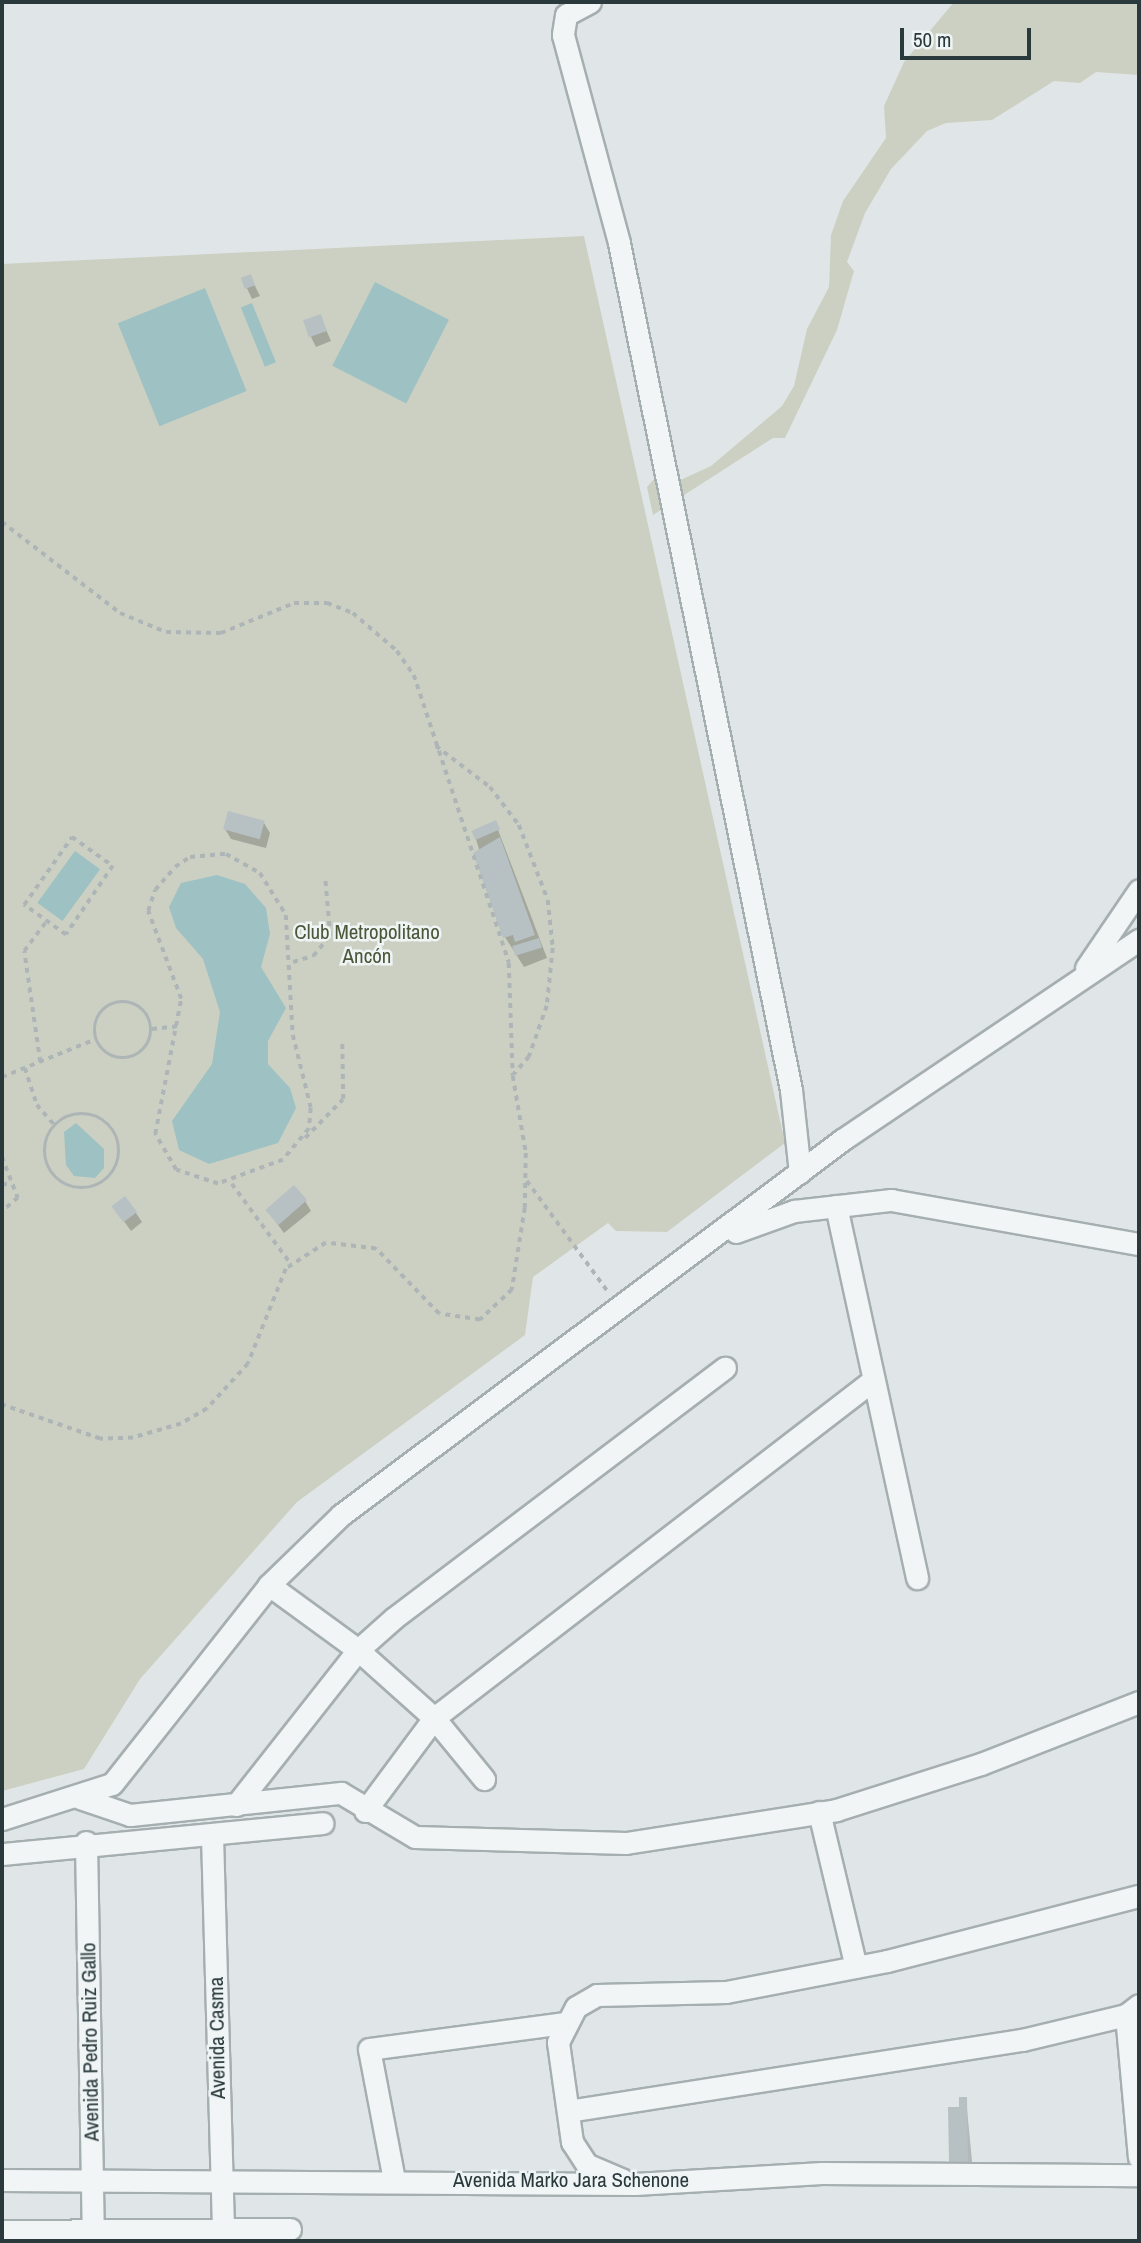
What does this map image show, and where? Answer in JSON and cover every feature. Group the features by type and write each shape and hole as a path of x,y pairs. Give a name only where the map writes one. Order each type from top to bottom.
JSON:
{"street":[{"path":"590,2 564,9 563,35 619,243 790,1090 800,1173"},
{"path":"1081,975 1139,890"},
{"path":"2,1819 80,1798 112,1784 269,1586 341,1515 718,1238 800,1173 1081,975 1139,940"},
{"path":"718,1238 794,1211 891,1200 1139,1244"},
{"path":"836,1206 917,1578"},
{"path":"236,1805 358,1650 725,1368"},
{"path":"365,1811 434,1717 873,1380"},
{"path":"269,1586 358,1650 434,1717 484,1779"},
{"path":"80,1798 131,1815 341,1793 365,1811 415,1837 626,1843 819,1812 981,1764 1139,1702"},
{"path":"819,1812 856,1967"},
{"path":"2,1854 86,1842 212,1835 323,1823"},
{"name":"Avenida Casma","path":"212,1835 223,2235"},
{"name":"Avenida Pedro Ruiz Gallo","path":"86,1842 93,2236"},
{"path":"635,2185 587,2165 572,2142 558,2042 564,2023 576,2007 597,1995 726,1992 856,1967 1139,1896"},
{"path":"568,2110 1022,2040 1133,2010 1139,2157"},
{"path":"394,2180 369,2049 564,2023"},
{"name":"Avenida Marko Jara Schenone","path":"2,2180 221,2177 635,2185 822,2173 1139,2175"},
{"path":"2,2231 93,2236 223,2235 290,2229"}],"path":[{"path":"2,523 120,613 166,632 221,633 294,603 327,603 353,613 377,630 414,675 509,962 513,1076 526,1179 512,1290 480,1320 439,1314 376,1248 326,1243 291,1264 272,1295 248,1364 207,1409 181,1424 133,1438 100,1438 2,1405"},
{"path":"435,744 490,787 519,825 548,900 554,948 547,1006 529,1057 513,1076"},
{"path":"72,837 113,866 66,935 46,921 24,905 72,837"},
{"path":"303,1139 311,1108 293,1035 293,962 286,915 265,878 226,855 190,857 164,876 148,911 178,981 180,1026 155,1120 160,1151 188,1178 232,1183 283,1160 343,1099 342,1043"},
{"path":"293,962 313,956 330,936 325,879"},
{"path":"40,1062 24,951 46,921"},
{"path":"119,1002 145,1012 152,1029 147,1047 132,1058 113,1057 96,1040 97,1019 119,1002"},
{"path":"152,1029 180,1026"},
{"path":"2,1077 96,1040"},
{"path":"25,1068 37,1105 55,1126"},
{"path":"86,1114 107,1123 118,1143 109,1176 75,1188 53,1175 45,1151 55,1126 86,1114"},
{"path":"2,1157 17,1202 2,1212"},
{"path":"526,1179 621,1309"},
{"path":"2,1185 12,1182"},
{"path":"232,1183 291,1264"}],"green space":[{"path":"954,2 1139,2 1139,75 1096,72 1080,83 1054,81 992,120 946,123 927,131 891,169 865,213 847,262 854,271 837,330 785,438 773,438 653,515 647,487 653,480 674,483 711,466 782,406 794,386 807,329 829,287 831,235 843,201 886,138 884,106 904,62"},
{"name":"Club Metropolitano Ancón","path":"584,236 785,1143 667,1232 616,1231 608,1223 533,1277 525,1335 297,1502 140,1679 84,1769 2,1791 2,264"}],"water":[{"path":"375,282 449,320 406,403 332,366"},
{"path":"205,288 247,391 159,426 118,323"},
{"path":"252,303 276,362 265,367 241,307"},
{"path":"75,851 100,869 62,921 37,903"},
{"path":"217,875 245,884 266,908 270,934 261,967 286,1008 268,1041 268,1064 290,1088 296,1108 278,1143 209,1164 179,1150 172,1121 212,1064 220,1012 203,959 176,928 169,907 181,883"},
{"path":"76,1123 104,1149 104,1168 95,1178 74,1176 66,1165 64,1132"}],"building":[{"path":"251,274 255,285 245,289 241,278"},
{"path":"321,314 327,331 309,337 303,320"},
{"path":"228,811 265,821 260,839 223,829"},
{"path":"496,820 500,829 475,840 471,831"},
{"path":"500,837 535,935 515,942 513,935 503,938 473,853"},
{"path":"539,938 542,948 515,956 512,946"},
{"path":"294,1185 307,1200 278,1225 265,1210"},
{"path":"125,1196 137,1212 123,1222 111,1206"},
{"path":"959,2097 967,2097 968,2162 949,2162 948,2107 959,2107"}]}
